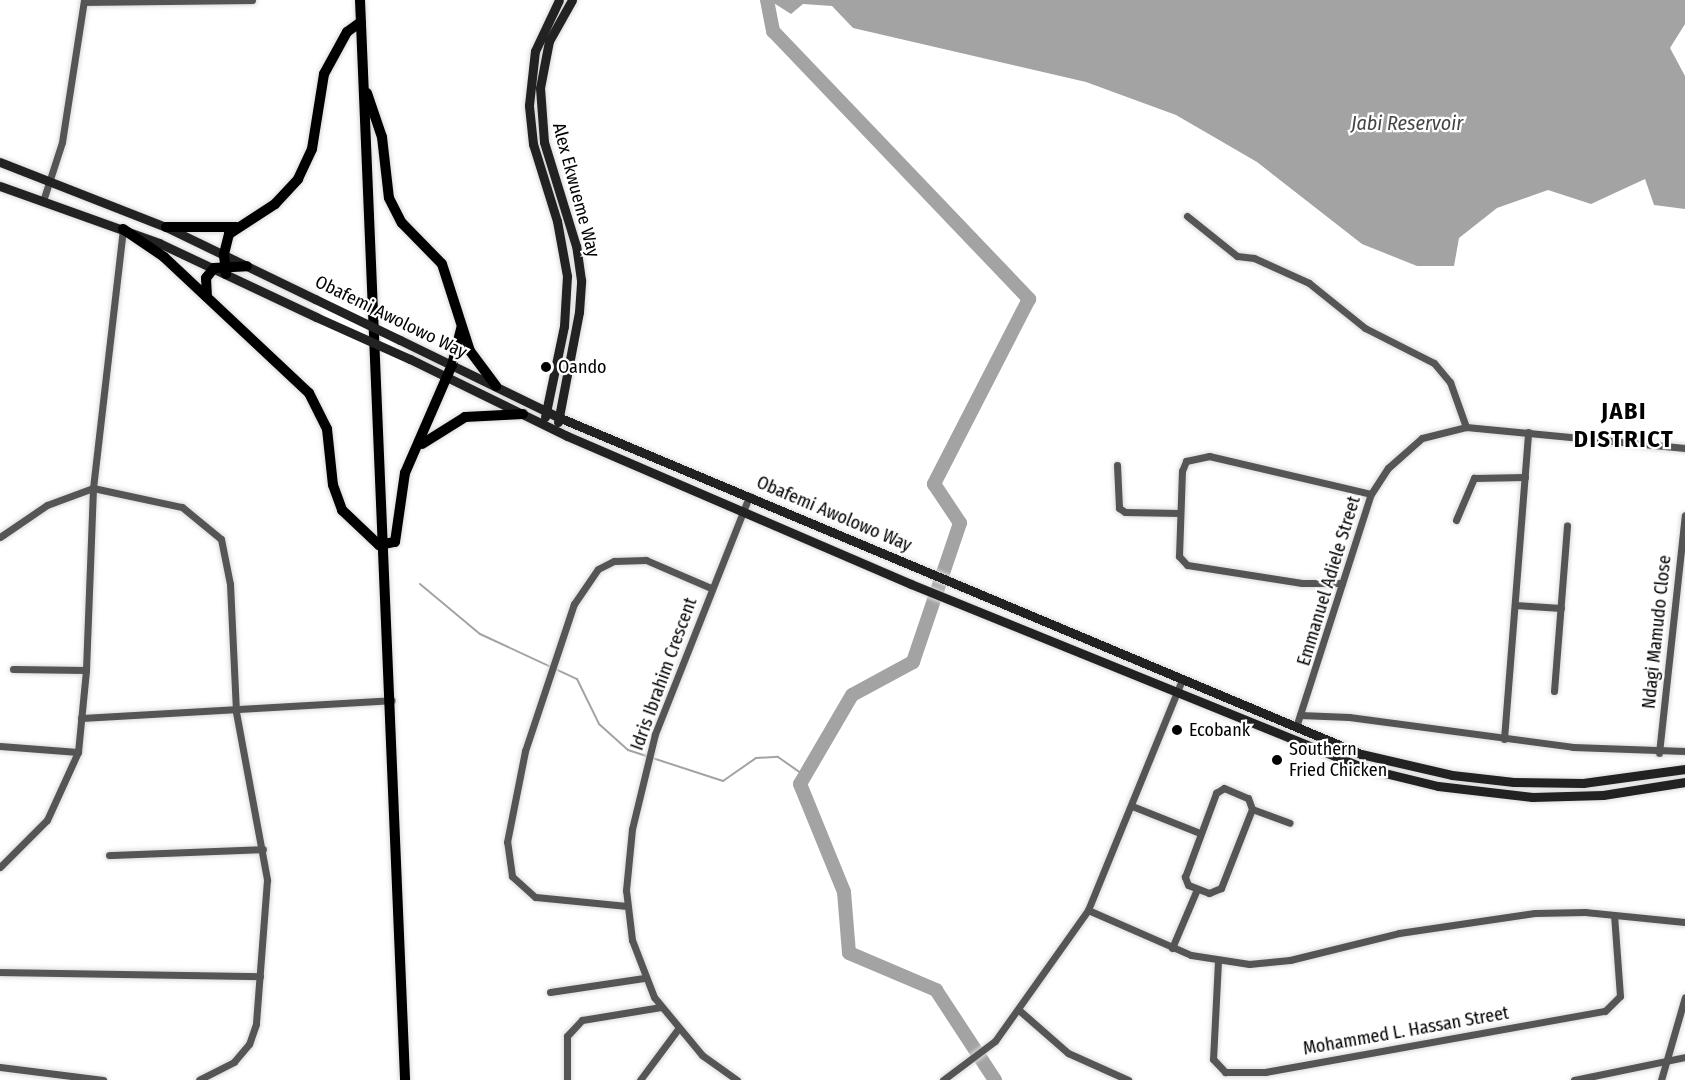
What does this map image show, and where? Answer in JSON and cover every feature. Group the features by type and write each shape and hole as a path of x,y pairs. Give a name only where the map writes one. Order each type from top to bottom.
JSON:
{"main road":[{"path":"360,0 385,546 405,1080"},
{"name":"Alex Ekwueme Way","path":"545,424 564,326 567,276 557,221 533,144 528,105 540,36 559,0"},
{"name":"Alex Ekwueme Way","path":"556,430 581,280 576,246 544,142 540,88 549,41 572,0"},
{"path":"207,297 206,278 222,265 229,234 236,227 275,204 298,179 312,149 324,74 347,32 361,22"},
{"path":"365,87 382,137 389,198 402,223 446,271 461,328 477,363 496,386"},
{"name":"Obafemi Awolowo Way","path":"0,162 166,227 222,265 316,317 410,359 556,430 911,584 1329,756 1438,786 1501,795 1567,797 1685,782"},
{"name":"Obafemi Awolowo Way","path":"0,186 222,265"},
{"path":"166,227 236,227"},
{"path":"123,229 207,297 309,393 327,429 333,485 342,510 360,531 385,546"},
{"path":"222,265 247,266"},
{"name":"Obafemi Awolowo Way","path":"247,266 558,417 1361,754 1483,780 1583,783 1685,769"},
{"path":"385,546 395,542 402,486 452,365 461,328"},
{"path":"415,450 436,431 465,417 523,414"}],"street":[{"path":"43,201 52,181 84,1 252,0"},
{"path":"1187,216 1237,256 1254,258 1309,283 1365,328 1434,363 1450,382 1466,427"},
{"path":"0,867 47,820 78,752 86,670 93,488 123,229"},
{"name":"Emmanuel Adiele Street","path":"1296,727 1371,494 1388,468 1422,438 1466,427 1685,448"},
{"path":"1504,739 1528,432"},
{"path":"1342,583 1302,583 1192,568 1179,556 1182,471 1196,456 1371,494"},
{"path":"1117,465 1119,508 1125,512 1180,513"},
{"path":"1456,520 1474,478 1525,477"},
{"path":"0,527 3,536 46,505 93,488 182,507 221,539 231,584 236,712 267,880 260,976 249,1044 234,1062 199,1080"},
{"name":"Idris Ibrahim Crescent","path":"737,1080 702,1055 661,1007 644,978 627,906 632,829 647,764 711,588 749,496"},
{"name":"Ndagi Mamudo Close","path":"1659,753 1685,515"},
{"path":"1554,691 1567,526"},
{"path":"627,906 535,897 512,876 507,842 525,751 574,604 598,568 614,561 646,560 711,588"},
{"path":"1515,605 1561,608"},
{"path":"13,669 86,670"},
{"path":"943,1080 957,1073 995,1041 1020,1011 1088,910 1182,680"},
{"path":"81,718 236,712 252,704 391,699"},
{"path":"1300,715 1349,717 1504,739 1659,753 1685,751"},
{"path":"0,746 78,752"},
{"path":"1219,790 1248,798 1252,809 1221,888 1209,893 1197,889 1185,877 1200,833 1219,790"},
{"path":"1132,806 1200,833"},
{"path":"1252,809 1290,823"},
{"path":"109,855 263,849"},
{"path":"1172,948 1197,889"},
{"path":"1088,910 1172,948 1218,962 1290,960 1399,933 1484,918 1535,913 1614,915 1685,922"},
{"name":"Mohammed L. Hassan Street","path":"1218,962 1213,1059 1225,1072 1265,1072 1605,1011 1620,996 1614,915"},
{"path":"0,972 260,976"},
{"path":"549,992 644,978"},
{"path":"1661,1080 1685,998"},
{"path":"567,1080 567,1036 582,1020 661,1007"},
{"path":"1020,1011 1068,1053 1128,1080"},
{"path":"640,1080 678,1029"},
{"path":"1574,1080 1667,1057 1685,1057"},
{"path":"0,1067 103,1080"},
{"path":"218,1071 224,1080"}],"water":[{"name":"Jabi Reservoir","path":"769,0 1685,0 1685,24 1670,48 1685,76 1685,209 1654,205 1645,179 1591,204 1548,190 1497,208 1459,238 1454,266 1417,266 1362,244 1257,162 1176,115 1086,82 853,28 832,6 803,4 791,14"}],"waterway":[{"path":"767,0 773,31 1029,299 934,484 960,523 913,662 852,695 800,784 844,892 849,953 936,990 995,1080"},
{"path":"420,584 480,634 577,679 599,724 628,750 723,781 756,758 778,757 805,776"}],"place":[{"name":"Oando","path":"546,367"},
{"name":"Ecobank","path":"1177,730"},
{"name":"Southern Fried Chicken","path":"1277,760"}],"district":[{"name":"JABI DISTRICT","path":"1624,426"}]}
